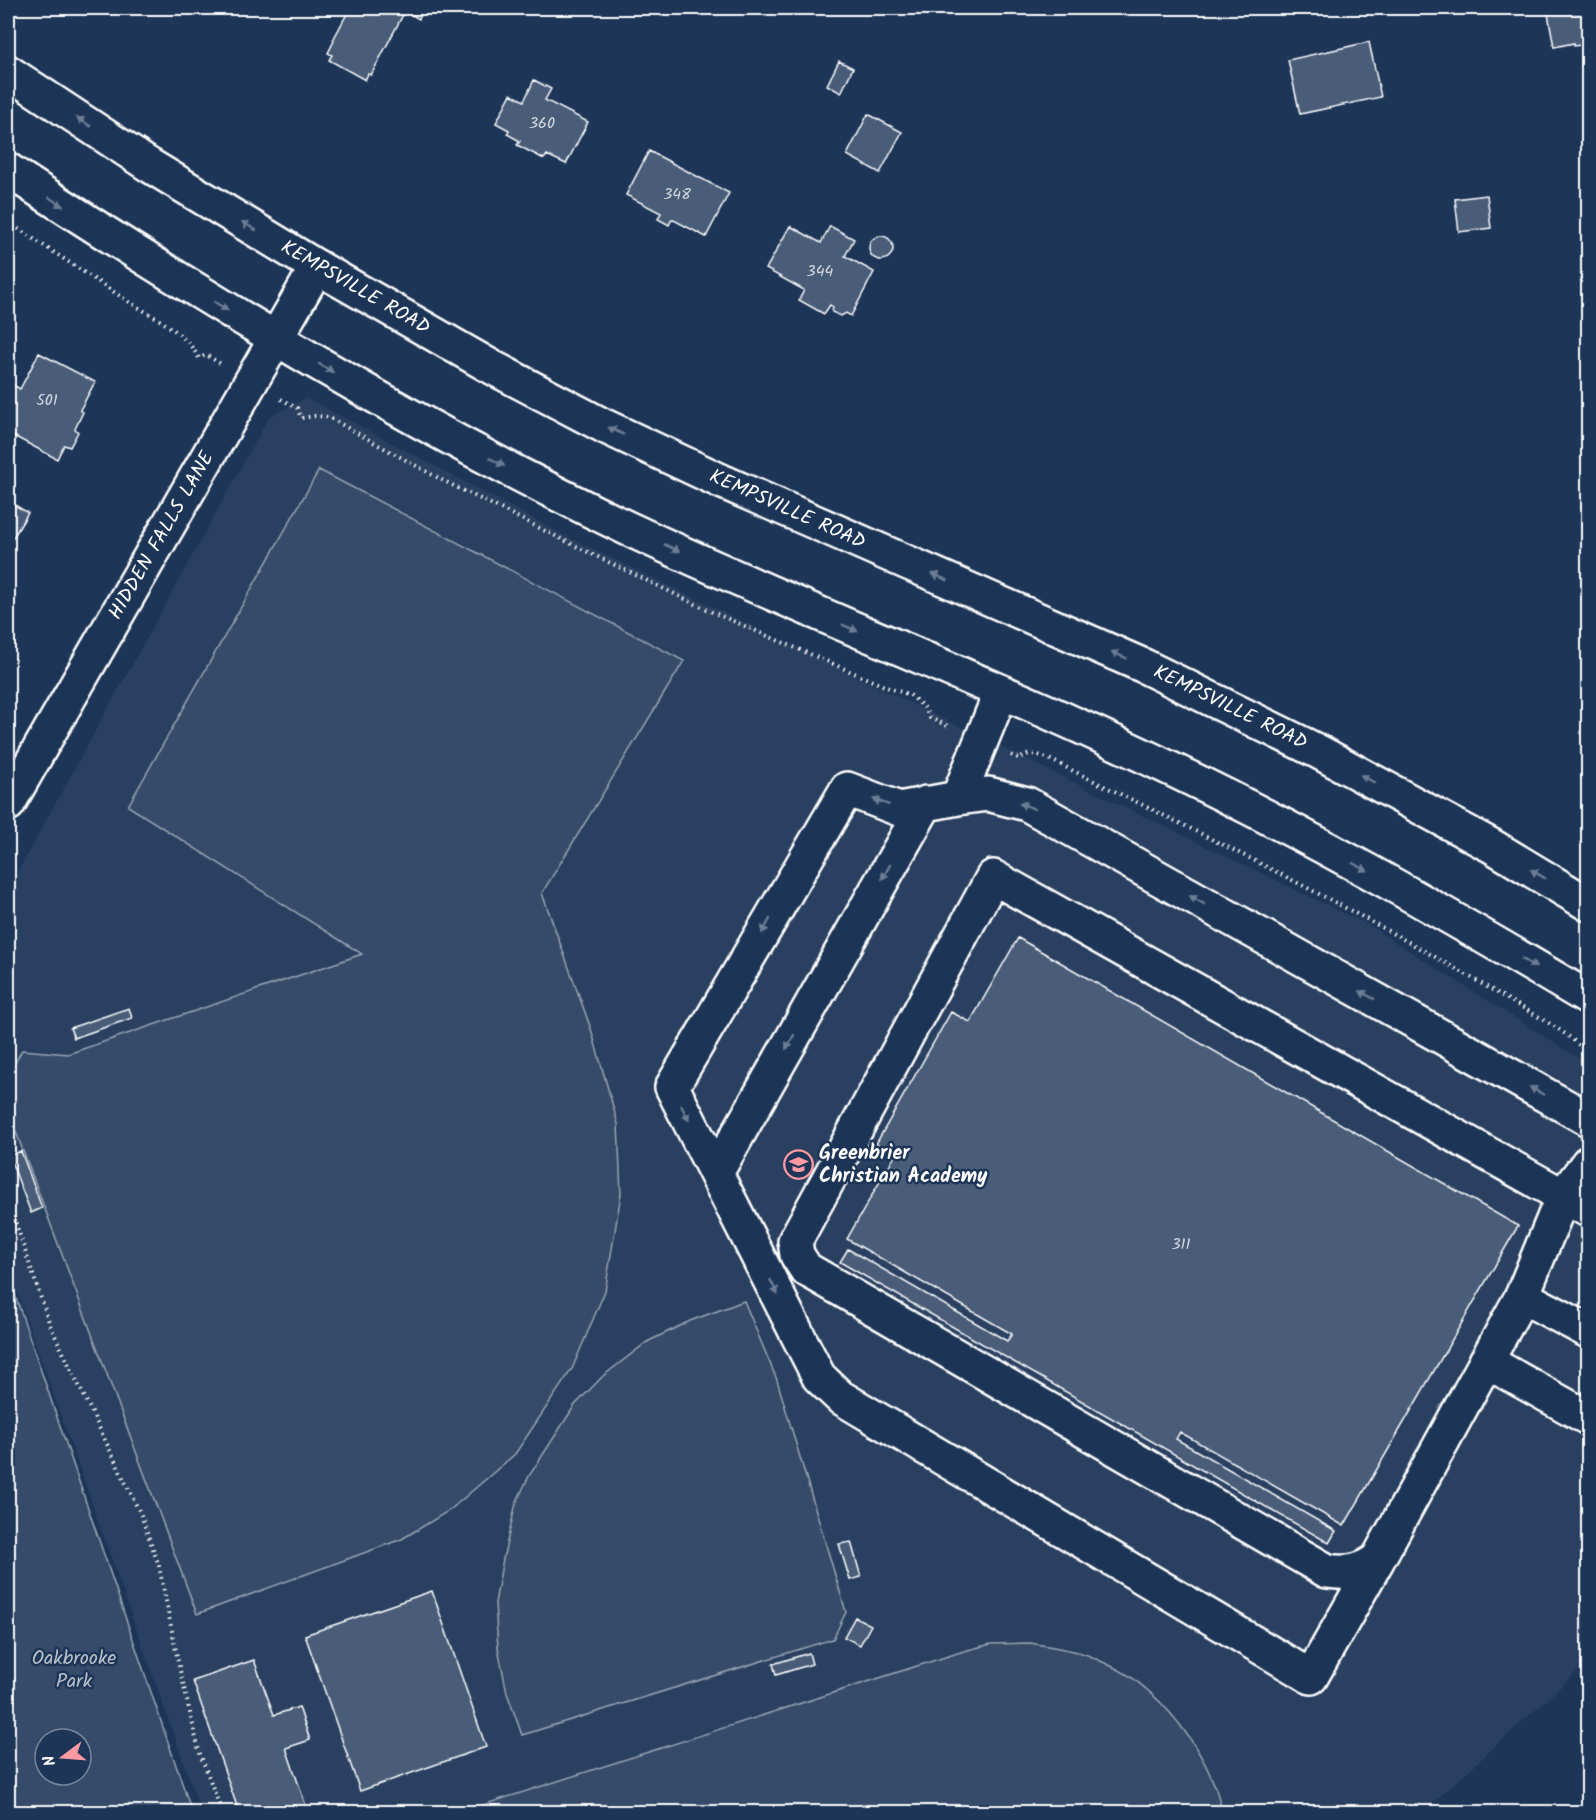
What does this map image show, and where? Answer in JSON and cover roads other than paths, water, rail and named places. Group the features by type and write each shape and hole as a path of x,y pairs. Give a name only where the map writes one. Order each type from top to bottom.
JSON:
{"main road":[{"name":"KEMPSVILLE ROAD","path":"8,72 149,165 317,267 488,365 604,426 721,482 1144,666 1319,752 1492,846 1588,904"},
{"path":"8,170 275,339 479,453 628,528 1172,769 1289,828 1399,888 1588,998"},
{"name":"HIDDEN FALLS LANE","path":"8,804 317,267"},
{"path":"958,798 1001,692"},
{"path":"1588,1119 1027,804 988,794 899,808 847,789 672,1087 819,1377 840,1397 1311,1677 1576,1203 1588,1163"},
{"path":"716,1173 926,803"},
{"path":"1378,1559 1365,1569 1341,1573 1327,1571 806,1269 797,1255 795,1241 993,878 1576,1203"},
{"path":"1522,1296 1588,1331"},
{"path":"1486,1361 1588,1418"}],"place":[{"name":"Greenbrier Christian Academy","path":"798,1165"}],"park label":[{"name":"Oakbrooke Park","path":"74,1670"}]}
